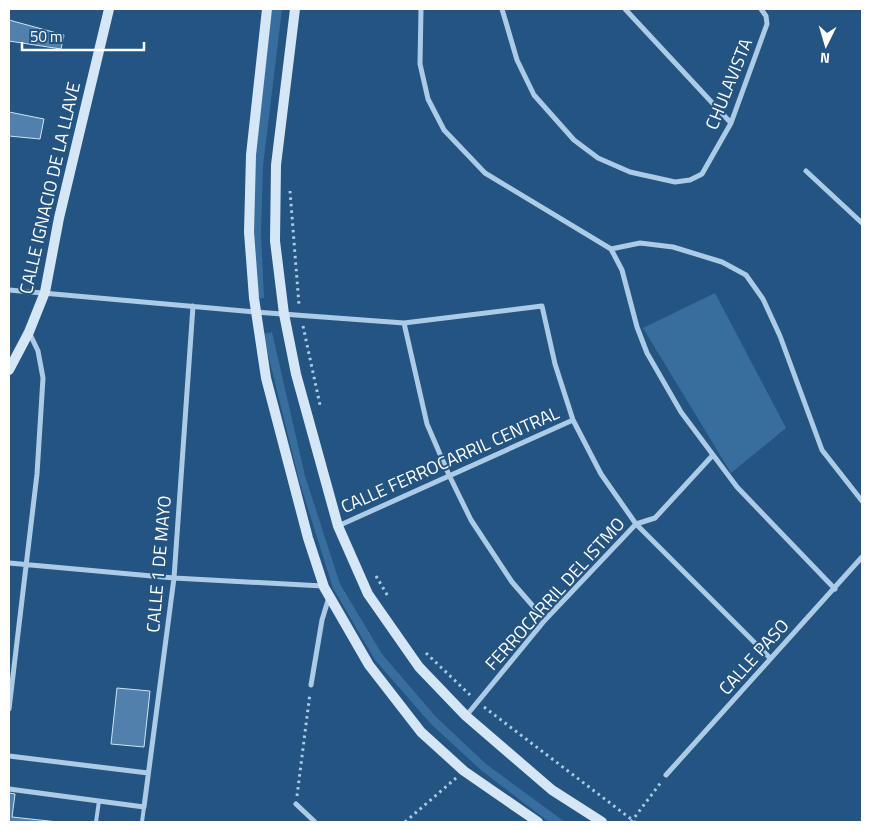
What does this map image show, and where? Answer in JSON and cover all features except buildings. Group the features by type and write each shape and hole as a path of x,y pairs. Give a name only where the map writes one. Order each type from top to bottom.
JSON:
{"main road":[{"name":"CALLE IGNACIO DE LA LLAVE","path":"9,370 29,332 45,292 59,218 109,9"},
{"path":"268,9 251,155 249,232 256,312 266,378 308,538 324,586 330,597 375,672 421,732 464,771 538,822"},
{"path":"295,9 276,165 275,241 284,314 296,374 338,526 368,594 419,667 466,716 552,790 602,822"}],"street":[{"path":"421,9 420,64 428,99 444,130 485,173 611,249 622,270 637,327 647,353 681,412 737,487 835,589"},
{"name":"CHULAVISTA","path":"502,9 517,60 534,95 574,140 598,158 630,172 675,182 690,180 702,174 731,123 767,24 766,16 761,9"},
{"path":"625,9 731,123"},
{"path":"806,172 862,223"},
{"path":"611,249 640,243 673,247 722,262 746,275 763,299 780,336 822,450 862,502"},
{"path":"9,290 404,323 542,306 555,364 573,420 601,474 636,524 770,658"},
{"name":"CALLE 1 DE MAYO","path":"144,807 174,578 193,306"},
{"path":"404,323 427,424 449,475 471,520 512,582 545,620"},
{"path":"9,709 37,474 43,378 38,351 29,332"},
{"name":"CALLE FERROCARRIL CENTRAL","path":"338,526 573,420"},
{"name":"FERROCARRIL DEL ISTMO","path":"466,716 545,620 636,524 655,518 712,456"},
{"name":"CALLE PASO","path":"666,775 861,558"},
{"path":"9,563 174,578 324,586"},
{"path":"312,684 322,620 330,597"},
{"path":"9,756 148,773"},
{"path":"9,789 144,807"},
{"path":"296,804 315,822"}],"lane":[{"path":"96,822 99,801"},
{"name":"CALLE 1 DE MAYO","path":"142,822 144,807"}],"path":[{"path":"290,182 300,315 321,409"},
{"path":"374,573 393,606"},
{"path":"420,646 477,702 633,822 666,775"},
{"path":"296,804 312,684"},
{"path":"405,822 464,771"}],"shaded area":[{"path":"268,9 282,9 263,166 261,234 264,298 254,299 251,166"},
{"path":"715,293 786,428 731,473 643,328"},
{"path":"272,332 305,476 340,584 382,654 436,717 486,764 565,822 549,822 482,771 431,724 375,660 333,588 299,480 263,334"}]}
